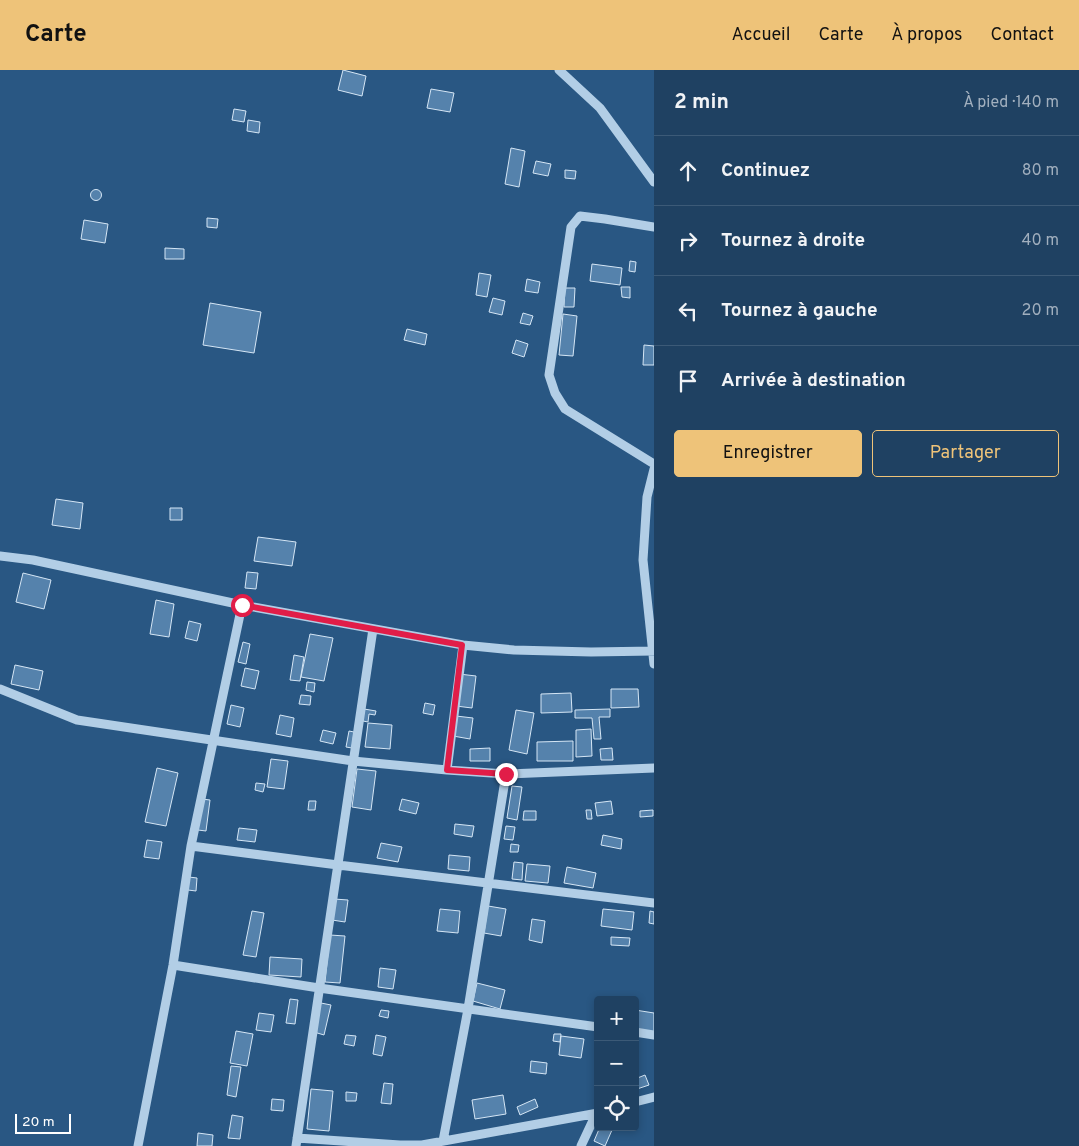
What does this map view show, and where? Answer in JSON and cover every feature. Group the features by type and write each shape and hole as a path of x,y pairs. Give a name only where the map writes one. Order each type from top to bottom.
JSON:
{"street":[{"path":"559,70 600,108 654,182"},
{"path":"654,227 605,218 580,216 571,227 550,375 555,394 565,409 654,464"},
{"path":"654,469 647,497 643,560 654,664"},
{"path":"0,556 32,560 242,605 462,645 514,650 581,652 653,651"},
{"path":"138,1146 173,965 191,846 242,605"},
{"path":"373,629 297,1142 422,1144 594,1115"},
{"path":"447,770 462,645"},
{"path":"0,689 77,720 353,761 506,774 654,768"},
{"path":"443,1140 468,1008 506,774"},
{"path":"191,846 487,884 654,903"},
{"path":"173,965 319,988 594,1026"},
{"path":"639,1033 654,1035"},
{"path":"639,1101 654,1097"},
{"path":"581,1146 594,1120"}],"building":[{"path":"343,70 366,76 362,96 338,90"},
{"path":"431,89 454,93 450,112 427,108"},
{"path":"234,109 246,111 244,122 232,120"},
{"path":"248,120 260,122 259,133 247,131"},
{"path":"511,148 525,151 519,187 505,184"},
{"path":"536,161 551,164 548,176 533,173"},
{"path":"565,170 576,171 575,179 565,178"},
{"path":"94,190 98,190 101,195 100,199 94,200 91,197 91,193"},
{"path":"207,218 218,219 217,228 207,227"},
{"path":"84,220 108,224 105,243 81,239"},
{"path":"165,248 184,249 184,259 165,259"},
{"path":"630,261 636,262 635,272 629,271"},
{"path":"592,264 622,268 620,285 590,281"},
{"path":"479,273 491,275 487,297 476,295"},
{"path":"527,279 540,282 538,293 525,291"},
{"path":"621,287 630,287 630,298 622,297"},
{"path":"565,288 575,288 574,307 564,307"},
{"path":"493,298 505,301 502,315 489,312"},
{"path":"210,303 261,312 254,353 203,345"},
{"path":"523,313 533,316 530,325 520,323"},
{"path":"563,314 577,316 573,356 559,355"},
{"path":"407,329 427,334 425,345 404,340"},
{"path":"516,340 528,344 524,357 512,353"},
{"path":"644,345 654,346 654,365 643,365"},
{"path":"56,499 83,503 80,529 52,525"},
{"path":"170,508 182,508 182,520 170,520"},
{"path":"258,537 296,542 292,566 254,561"},
{"path":"247,572 258,573 256,589 245,588"},
{"path":"23,573 51,580 44,609 16,602"},
{"path":"156,600 174,604 169,637 150,634"},
{"path":"189,621 201,624 197,641 185,638"},
{"path":"310,634 333,638 324,681 301,677"},
{"path":"243,642 250,644 246,664 238,662"},
{"path":"294,655 304,657 300,681 290,680"},
{"path":"15,665 43,671 39,690 11,684"},
{"path":"245,668 259,671 255,689 241,686"},
{"path":"459,674 476,676 472,708 456,706"},
{"path":"307,682 315,683 314,692 306,690"},
{"path":"611,689 638,689 639,707 611,708"},
{"path":"571,693 572,712 541,713 541,694"},
{"path":"301,695 311,696 310,705 299,704"},
{"path":"425,703 435,705 433,715 423,713"},
{"path":"231,705 244,708 240,727 227,724"},
{"path":"364,709 376,711 375,715 369,714 368,722 363,721"},
{"path":"610,709 610,717 599,717 601,739 594,739 592,718 575,718 575,710"},
{"path":"516,710 534,713 527,754 509,750"},
{"path":"280,715 294,718 291,737 276,734"},
{"path":"456,716 473,718 470,739 453,736"},
{"path":"368,723 392,725 390,749 365,747"},
{"path":"591,729 592,756 576,757 576,730"},
{"path":"323,730 336,733 333,744 320,741"},
{"path":"349,731 354,732 352,748 346,747"},
{"path":"573,741 573,761 537,761 537,742"},
{"path":"490,748 490,761 470,761 470,749"},
{"path":"612,748 613,760 601,760 600,749"},
{"path":"271,759 288,761 284,789 267,787"},
{"path":"157,768 178,773 166,826 145,822"},
{"path":"357,769 376,771 371,810 352,807"},
{"path":"256,783 265,784 263,792 255,790"},
{"path":"512,786 522,787 517,820 507,818"},
{"path":"202,799 210,800 206,831 198,830"},
{"path":"402,799 419,803 416,814 399,810"},
{"path":"309,801 316,801 315,810 308,810"},
{"path":"611,801 613,814 597,816 595,803"},
{"path":"586,810 591,810 592,819 587,819"},
{"path":"653,810 653,816 640,817 640,811"},
{"path":"524,811 536,811 536,820 523,820"},
{"path":"455,824 474,826 472,837 454,834"},
{"path":"506,826 515,827 513,840 504,839"},
{"path":"239,828 257,830 255,842 237,840"},
{"path":"603,835 622,839 621,849 601,845"},
{"path":"147,840 162,842 159,859 144,857"},
{"path":"381,843 402,847 398,862 377,858"},
{"path":"511,844 519,845 518,852 510,852"},
{"path":"449,855 470,857 469,871 448,869"},
{"path":"514,862 523,863 522,880 512,879"},
{"path":"527,864 550,866 548,883 525,881"},
{"path":"567,867 596,873 593,888 564,883"},
{"path":"189,877 197,878 196,891 188,890"},
{"path":"334,899 348,900 345,922 332,920"},
{"path":"488,906 506,909 501,936 484,933"},
{"path":"440,909 460,911 458,933 437,931"},
{"path":"603,909 634,912 632,930 601,926"},
{"path":"252,911 264,913 256,957 243,955"},
{"path":"650,911 654,912 654,924 649,923"},
{"path":"532,919 545,921 542,943 529,940"},
{"path":"330,935 345,936 340,983 325,982"},
{"path":"611,937 630,938 629,946 611,945"},
{"path":"270,957 302,959 301,977 269,975"},
{"path":"380,968 396,970 393,989 378,987"},
{"path":"477,983 505,990 500,1009 473,1001"},
{"path":"290,999 298,1000 295,1024 286,1023"},
{"path":"321,1003 331,1005 324,1035 314,1032"},
{"path":"381,1010 389,1011 388,1018 379,1016"},
{"path":"639,1011 654,1013 654,1032 639,1030"},
{"path":"259,1013 274,1015 271,1032 256,1030"},
{"path":"236,1031 253,1034 247,1066 230,1063"},
{"path":"554,1034 561,1034 560,1042 553,1041"},
{"path":"346,1035 356,1036 354,1046 344,1044"},
{"path":"376,1035 386,1037 382,1056 373,1054"},
{"path":"561,1036 584,1039 581,1058 559,1055"},
{"path":"531,1061 547,1063 546,1074 530,1072"},
{"path":"231,1066 241,1067 236,1097 227,1095"},
{"path":"645,1075 649,1085 639,1088 639,1077"},
{"path":"384,1083 393,1084 391,1104 381,1103"},
{"path":"311,1089 333,1091 329,1131 307,1129"},
{"path":"346,1092 357,1093 356,1101 346,1101"},
{"path":"503,1095 506,1114 475,1119 472,1100"},
{"path":"272,1099 284,1100 283,1111 271,1110"},
{"path":"535,1099 538,1107 520,1115 517,1107"},
{"path":"232,1115 243,1117 240,1139 228,1138"},
{"path":"598,1131 612,1131 605,1146 594,1141"},
{"path":"198,1133 213,1135 212,1146 197,1146"}],"route":[{"path":"242,605 462,645 447,770 506,774"}]}
